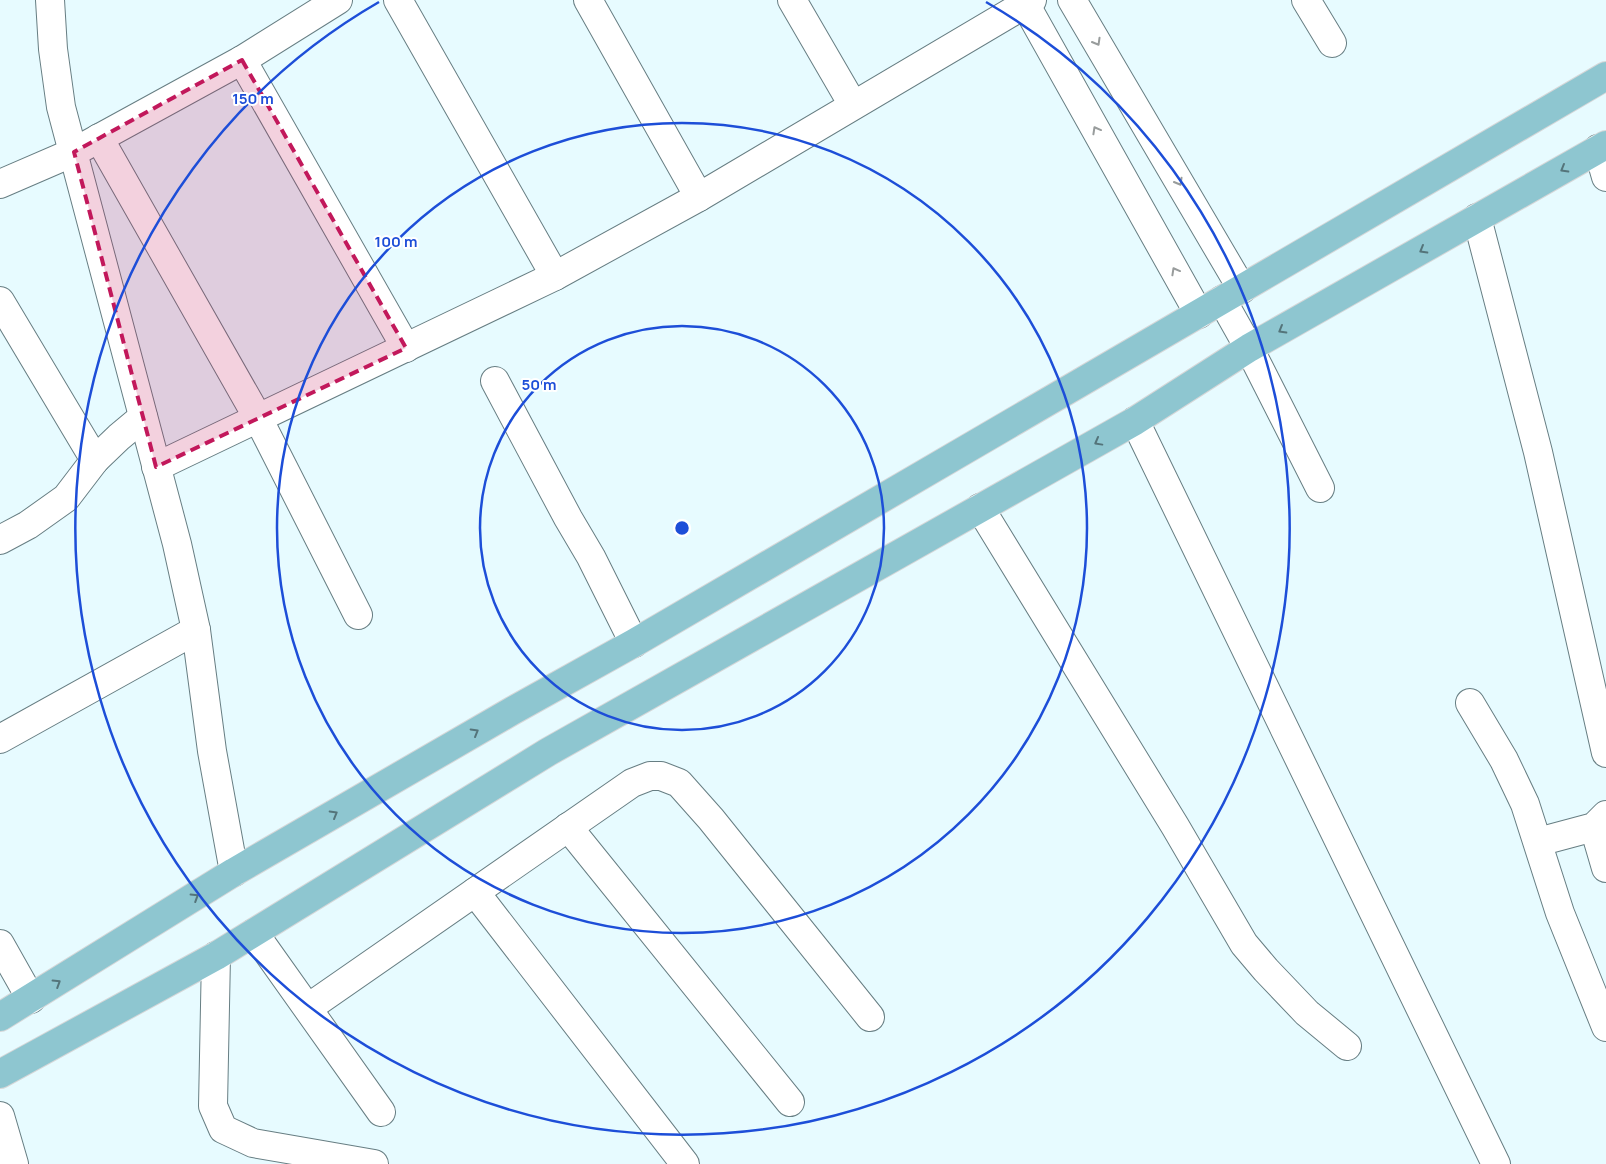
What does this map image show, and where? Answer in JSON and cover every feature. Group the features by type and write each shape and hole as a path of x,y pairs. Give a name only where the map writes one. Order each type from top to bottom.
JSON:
{"main road":[{"path":"0,1017 234,872 634,643 1606,76"},
{"path":"0,1074 216,956 548,752 1135,421 1250,348 1602,147"}],"street":[{"path":"50,0 53,49 61,107 177,544 196,630 212,751 234,872"},
{"path":"0,184 74,152 242,60 338,0"},
{"path":"398,0 555,276"},
{"path":"588,0 699,197"},
{"path":"792,0 853,105"},
{"path":"1072,0 1232,295 1250,348 1320,488"},
{"path":"1306,0 1332,43"},
{"path":"156,467 555,276 699,197 1027,1 1199,314"},
{"path":"242,60 406,348"},
{"path":"99,138 258,418 358,615"},
{"path":"1602,147 1606,177"},
{"path":"1477,218 1538,452 1606,754"},
{"path":"0,301 95,460"},
{"path":"495,381 568,518 591,557 634,643"},
{"path":"0,540 28,525 66,498 95,460 119,437 143,418"},
{"path":"1135,421 1496,1164"},
{"path":"980,508 1170,817 1244,944 1307,1013 1347,1046"},
{"path":"0,739 196,630"},
{"path":"1470,703 1504,760 1525,804 1560,913 1606,1026"},
{"path":"308,1008 632,784 650,776 661,776 679,782 870,1017"},
{"path":"1538,842 1600,821 1606,868"},
{"path":"568,827 790,1102"},
{"path":"475,892 685,1164"},
{"path":"254,933 381,1112"},
{"path":"0,944 31,999"},
{"path":"216,956 213,1106 223,1129 253,1143 374,1164"},
{"path":"0,1116 14,1164"}],"highlighted area":[{"path":"242,60 406,348 156,467 74,152"}]}
